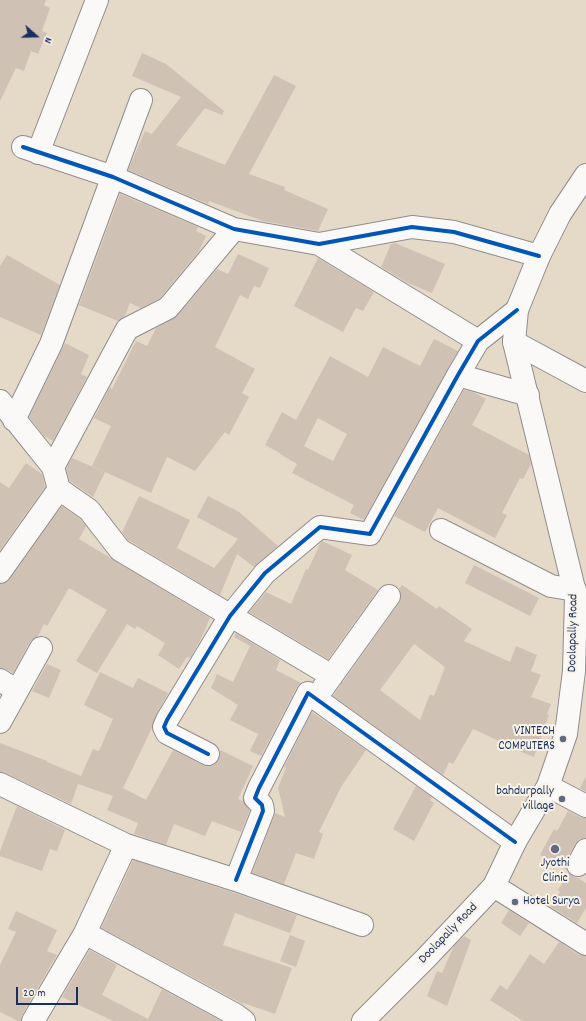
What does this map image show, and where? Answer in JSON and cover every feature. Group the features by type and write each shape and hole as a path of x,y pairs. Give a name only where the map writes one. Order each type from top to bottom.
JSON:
{"street":[{"path":"97,0 30,150 113,178 234,229 319,244 412,227 454,232 539,256"},
{"path":"14,420 51,344 141,100"},
{"name":"Doolapally Road","path":"363,1021 426,958 494,886 515,842 548,786 566,734 574,671 581,638 579,592 514,342 517,310 539,256 560,214 586,175"},
{"path":"53,467 127,329 168,308 234,229"},
{"path":"319,244 478,341"},
{"path":"208,754 167,733 164,727 230,616 265,573 320,527 370,534 478,341 517,310"},
{"path":"514,342 586,380"},
{"path":"458,375 528,395"},
{"path":"0,401 53,467 59,489 90,510 120,550 332,676"},
{"path":"0,572 59,489"},
{"path":"441,530 551,586 579,592"},
{"path":"314,698 332,676 389,596"},
{"path":"0,722 8,685 41,648"},
{"path":"236,880 263,811 262,805 255,798 308,693 515,842"},
{"path":"0,784 126,845 236,880 362,925"},
{"path":"548,786 586,806"},
{"path":"33,1021 85,933 126,845"},
{"path":"494,886 586,944"},
{"path":"85,933 236,1015 244,1021"}],"building":[{"path":"0,0 46,0 44,5 50,8 42,31 47,33 38,54 31,51 24,71 16,68 0,101"},
{"path":"142,53 166,64 224,111 222,115 205,108 176,145 225,165 274,75 296,86 249,174 285,187 284,190 328,209 318,231 263,221 209,201 208,204 128,170 145,131 152,134 181,97 132,76"},
{"path":"120,194 198,227 196,231 206,236 199,251 160,298 141,308 130,303 125,316 118,321 79,305"},
{"path":"395,243 445,264 432,293 406,282 381,267 391,244"},
{"path":"238,254 269,268 260,288 254,286 248,299 240,295 215,347 255,369 242,393 249,397 229,435 225,432 195,471 167,457 151,493 92,466 111,426 94,418 110,387 112,389 136,341 147,346 156,328 177,316 217,269 228,274"},
{"path":"7,255 60,285 41,335 0,317 0,266"},
{"path":"318,258 374,292 363,311 356,308 343,332 294,306"},
{"path":"434,339 458,351 364,520 350,513 354,505 292,473 297,464 265,445 282,412 296,420 330,356 368,377 383,347 420,366","holes":["318,418 347,434 333,461 304,446"]},
{"path":"65,343 89,355 81,374 87,377 53,441 44,436 29,417"},
{"path":"464,390 473,392 486,399 472,425 529,455 531,464 523,479 520,478 502,513 507,515 495,538 438,508 425,532 394,516"},
{"path":"72,458 105,472 93,497 70,481 66,469"},
{"path":"26,463 42,474 45,487 0,550 0,482 9,488"},
{"path":"139,496 190,520 177,548 214,568 238,539 197,517 208,496 239,512 278,546 254,567 237,554 220,595 128,540 122,532"},
{"path":"62,506 80,519 86,526 79,539 210,618 200,641 190,658 187,657 179,669 158,655 165,643 137,626 135,629 127,624 97,673 76,661 107,610 69,588 47,626 44,624 38,636 30,642 13,673 6,669 0,668 0,584 6,583 10,579"},
{"path":"322,541 352,555 345,570 378,590 328,659 249,612 266,592 291,604 306,569 308,570"},
{"path":"474,565 539,598 530,616 465,583"},
{"path":"402,585 437,609 439,606 472,629 464,641 510,662 516,646 537,655 531,671 541,675 531,697 551,704 547,714 549,715 534,757 511,748 512,747 473,729 453,764 449,762 443,775 333,696 399,603 401,597 399,589","holes":["414,644 445,667 434,696 430,694 420,720 380,690"]},
{"path":"236,633 280,660 276,670 301,683 297,687 261,756 250,751 258,734 230,720 238,705 211,688 217,674 233,682 250,646 234,637"},
{"path":"47,664 61,670 49,698 32,691"},
{"path":"100,672 133,688 138,678 168,693 156,715 152,728 123,788 146,800 173,750 202,765 208,766 214,765 219,760 220,750 253,766 238,799 243,801 250,810 241,832 212,821 205,836 174,824 166,845 134,834 138,823 107,810 113,796 78,784 71,804 0,772 0,743 81,776 93,749 99,751 113,719 84,705"},
{"path":"312,712 366,750 341,787 319,832 323,834 314,859 296,853 284,884 306,892 252,873 275,813 285,817 278,788 286,768 284,767"},
{"path":"586,776 586,792 580,788"},
{"path":"416,786 432,797 430,800 434,803 414,841 393,829"},
{"path":"17,806 65,830 57,851 50,849 42,871 0,856 0,851"},
{"path":"568,811 580,817 586,818 586,838 580,839 575,844 567,859 567,870 540,855 554,829 557,831"},
{"path":"133,860 297,915 290,933 235,913 223,945 292,968 275,1014 243,1004 101,928"},
{"path":"569,873 586,883 586,908 577,923 551,907 560,892 558,890"},
{"path":"509,910 529,923 520,936 501,923"},
{"path":"16,911 57,930 47,951 57,955 22,1015 21,1021 0,1012 0,965 16,932 8,929"},
{"path":"290,935 305,941 296,967 280,961"},
{"path":"464,936 471,940 447,1006 427,996 437,971 442,973 454,946"},
{"path":"559,942 579,955 586,956 586,1021 523,1021 490,1000 500,985 507,990 530,954 544,964"},
{"path":"90,950 117,965 102,995 148,1019 162,989 221,1021 113,1021 62,997"}],"cycle path":[{"path":"23,147 113,177 234,229 319,244 412,227 454,232 539,256"},
{"path":"208,754 167,733 164,727 230,616 265,573 320,527 370,534 478,341 517,310"},
{"path":"236,880 263,811 262,805 255,798 308,693 515,842"}],"place":[{"name":"VINTECH COMPUTERS","path":"563,739"},
{"name":"bahdurpally village","path":"562,799"},
{"name":"Jyothi Clinic","path":"555,849"},
{"name":"Hotel Surya","path":"515,902"}]}
